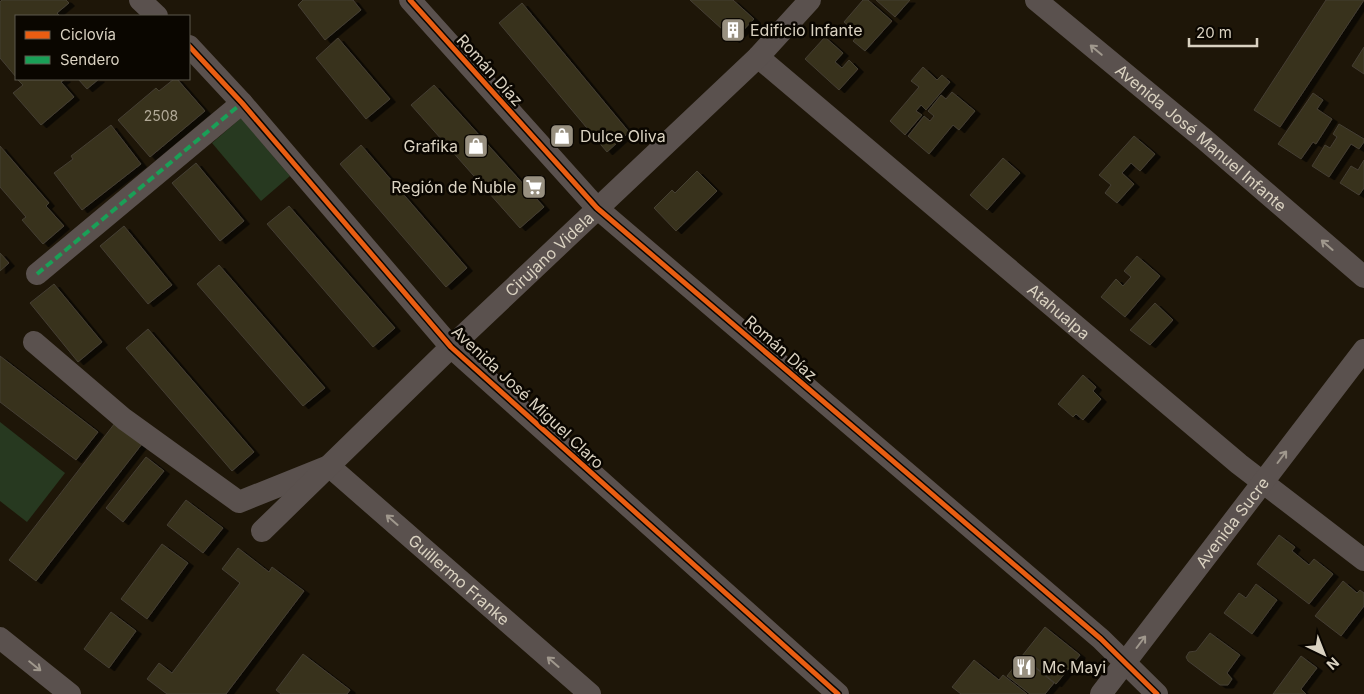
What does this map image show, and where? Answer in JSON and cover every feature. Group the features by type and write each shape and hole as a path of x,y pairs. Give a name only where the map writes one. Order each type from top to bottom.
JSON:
{"street":[{"path":"140,0 156,15"},
{"name":"Román Díaz","path":"410,0 598,208 1101,639 1156,694"},
{"name":"Cirujano Videla","path":"262,531 451,347 758,57 810,0"},
{"name":"Avenida José Manuel Infante","path":"1036,0 1204,139 1364,277"},
{"name":"Avenida José Miguel Claro","path":"190,47 242,103 451,347 838,694"},
{"name":"Atahualpa","path":"758,57 1263,483 1364,560"},
{"path":"37,274 242,103"},
{"name":"Cirujano Videla","path":"34,342 124,419 239,502 329,466"},
{"name":"Avenida Sucre","path":"1101,694 1364,350"},
{"name":"Guillermo Franke","path":"329,466 590,694"},
{"path":"0,638 70,694"}],"green space":[{"path":"241,118 290,176 261,201 212,143"},
{"path":"0,422 65,473 27,522 0,501"}],"building":[{"path":"2,0 66,0 69,3 57,13 59,15 15,15 15,76 0,58 0,2"},
{"path":"303,0 353,0 361,10 325,40 298,5"},
{"name":"Edificio Infante","path":"690,0 733,0 754,19 734,40"},
{"path":"863,0 868,0 892,21 865,51 853,41 859,34 844,22"},
{"path":"876,0 910,0 895,17"},
{"path":"1326,0 1364,0 1280,127 1254,110"},
{"path":"522,3 629,132 607,152 499,23"},
{"path":"825,37 843,53 835,62 842,68 849,60 858,69 839,90 805,59"},
{"path":"338,38 390,99 366,119 316,58"},
{"path":"1364,47 1364,74 1352,66"},
{"path":"923,67 937,80 942,75 950,82 926,110 921,105 916,111 922,115 905,135 890,121 919,87 911,81"},
{"path":"18,80 64,80 61,82 74,97 41,125 13,93 23,85"},
{"path":"79,80 98,80 87,89"},
{"path":"173,80 178,80 205,111 150,157 118,120 156,88 159,91"},
{"path":"434,85 544,207 520,228 411,105"},
{"path":"952,92 975,111 959,130 953,125 929,154 908,136 924,116 930,121 934,116 928,111 941,95 946,99"},
{"path":"1313,93 1323,100 1317,109 1332,119 1316,144 1313,142 1301,159 1278,144"},
{"path":"1339,124 1364,139 1364,142 1359,149 1351,144 1329,177 1312,166 1325,145 1330,148 1337,137 1333,134"},
{"path":"111,125 141,164 82,210 54,173 73,159 71,156"},
{"path":"1134,136 1155,154 1140,171 1131,163 1122,173 1134,184 1117,203 1105,193 1111,185 1099,175"},
{"path":"361,145 467,268 446,287 340,164"},
{"path":"0,146 49,203 46,206 64,226 43,244 22,220 26,217 0,187"},
{"path":"1003,158 1020,173 987,210 970,195"},
{"path":"1364,160 1364,188 1359,195 1340,183 1351,166 1358,170"},
{"path":"196,163 244,221 220,241 172,183"},
{"path":"697,171 717,191 676,231 654,208 672,190 675,193"},
{"path":"289,206 395,328 373,347 267,224"},
{"path":"124,226 172,285 148,304 100,246"},
{"path":"0,253 9,263 0,271"},
{"path":"1137,256 1160,276 1125,317 1101,297 1116,279 1123,286 1131,277 1124,271"},
{"path":"219,265 325,388 303,406 197,284"},
{"path":"54,284 102,342 78,362 30,303"},
{"path":"1155,303 1173,320 1150,345 1130,330"},
{"path":"148,329 254,452 232,471 126,348"},
{"path":"0,356 98,432 76,460 0,402"},
{"path":"1083,375 1096,387 1093,391 1101,399 1083,420 1076,414 1073,417 1058,404"},
{"path":"115,423 142,444 36,581 9,560"},
{"path":"146,457 164,471 123,522 106,508"},
{"path":"186,500 223,528 203,553 167,525"},
{"path":"1279,535 1295,547 1292,551 1309,565 1314,559 1333,574 1309,604 1257,564"},
{"path":"162,544 188,563 147,619 121,599"},
{"path":"238,548 269,572 272,567 304,591 226,694 167,694 147,679 159,663 172,673 240,583 222,569"},
{"path":"1343,581 1357,593 1360,590 1364,593 1364,606 1341,636 1315,616"},
{"path":"1256,584 1277,600 1252,634 1224,613 1239,593 1246,598"},
{"path":"111,612 136,631 109,668 84,649"},
{"path":"1045,627 1080,655 1056,684 1022,656"},
{"path":"1210,633 1240,655 1227,673 1232,679 1228,685 1220,685 1188,661 1186,657 1189,652 1196,651"},
{"path":"303,654 350,690 347,694 281,694 276,690"},
{"path":"1301,656 1317,668 1301,689 1306,694 1273,694"},
{"name":"Mc Mayi","path":"1022,657 1054,683 1045,694 1030,694 1007,676"},
{"path":"974,660 999,680 1003,675 1027,694 961,694 952,687"}],"marked path":[{"path":"37,274 242,103"}],"cycle path":[{"path":"410,0 597,208 1101,639 1157,694"},
{"path":"190,47 242,103 451,347 838,694"}],"place":[{"name":"Edificio Infante","path":"733,30"},
{"name":"Dulce Oliva","path":"562,136"},
{"name":"Grafika","path":"476,146"},
{"name":"Región de Ñuble","path":"534,187"},
{"name":"Mc Mayi","path":"1024,667"}]}
